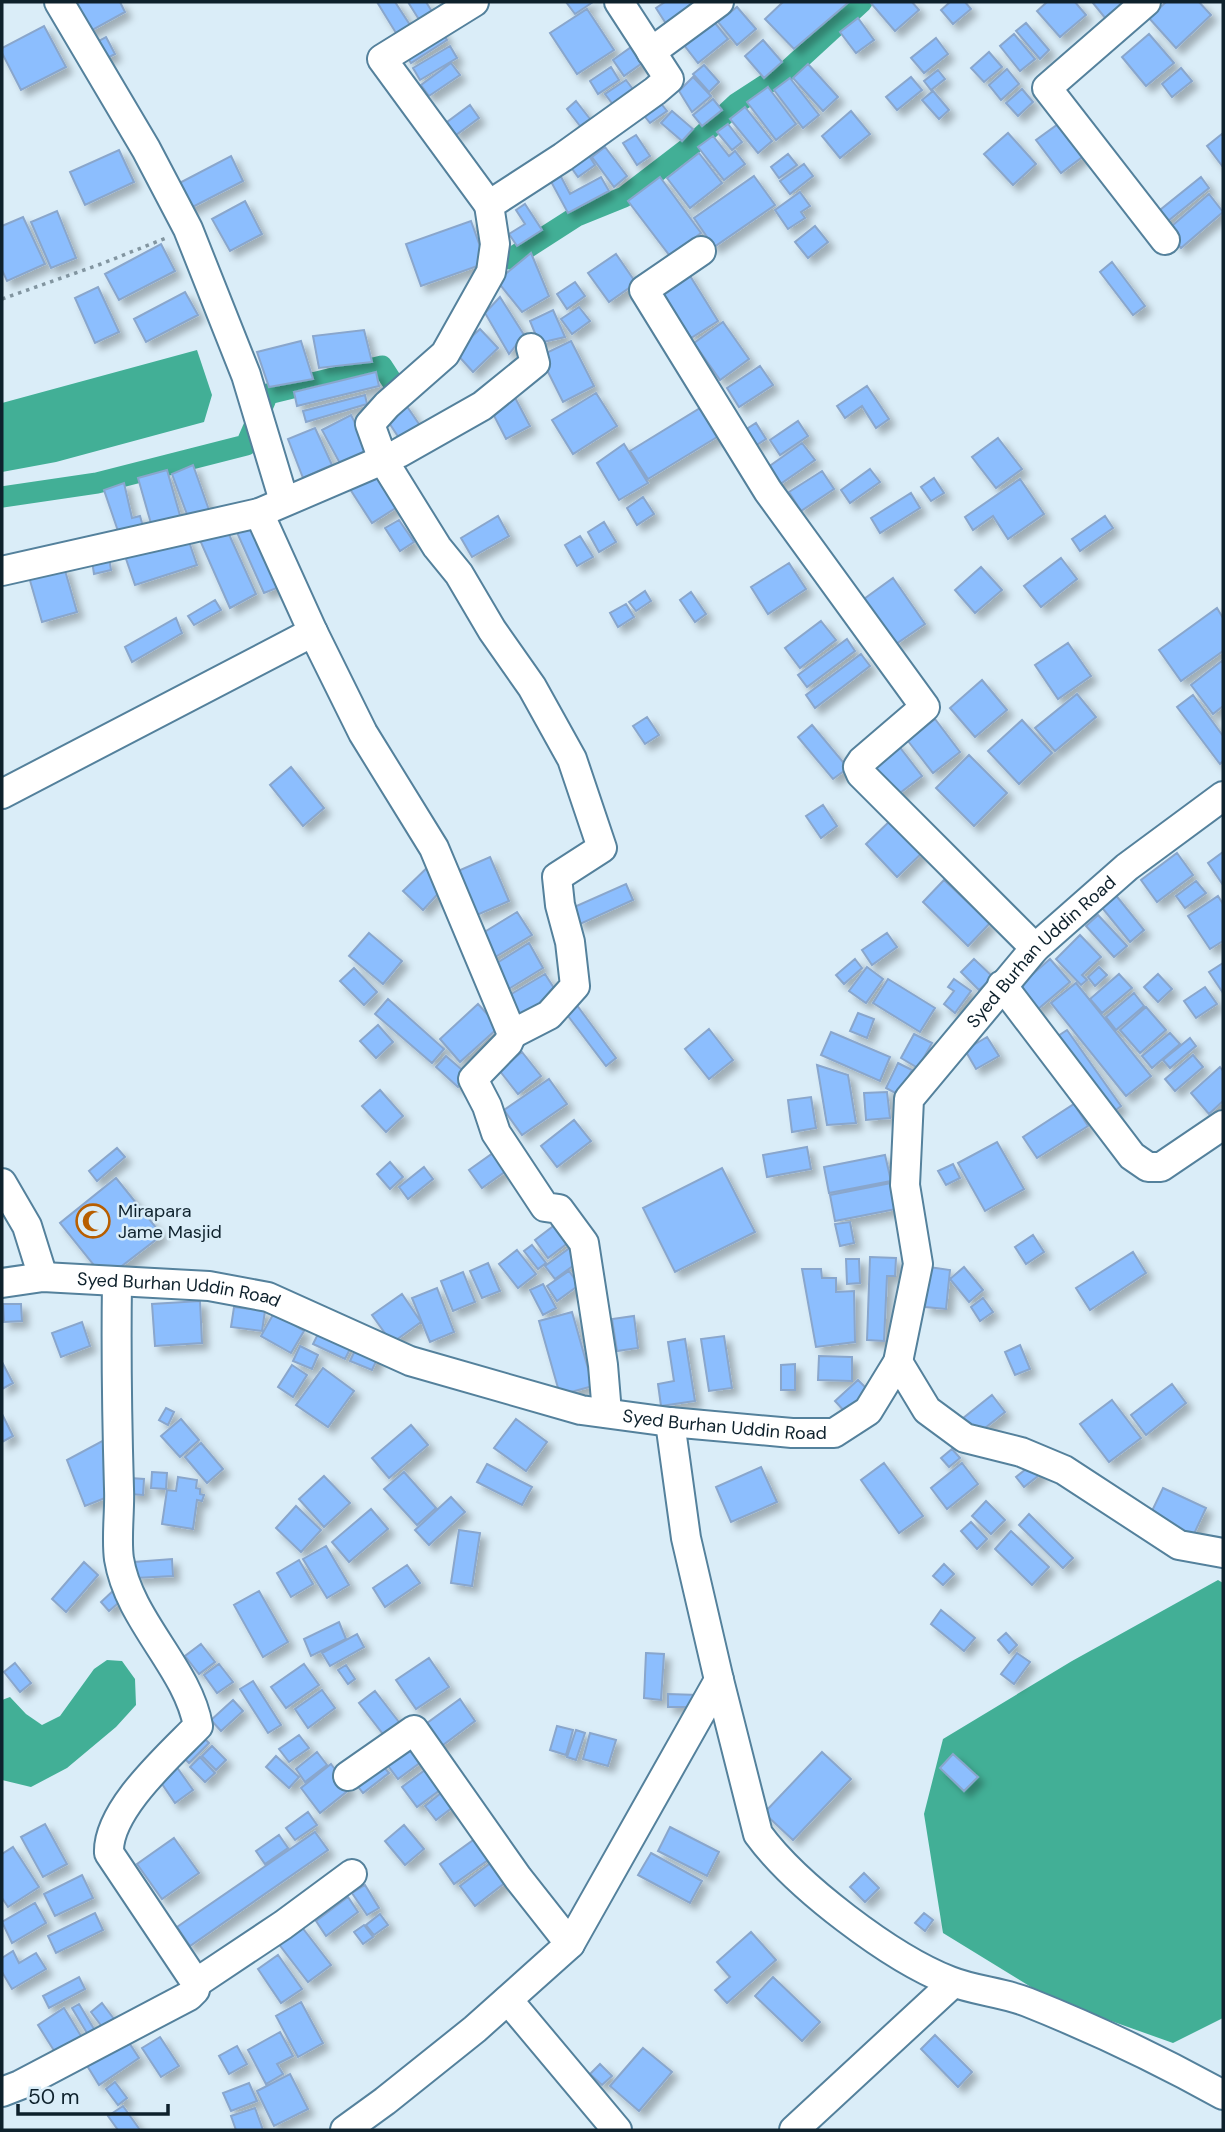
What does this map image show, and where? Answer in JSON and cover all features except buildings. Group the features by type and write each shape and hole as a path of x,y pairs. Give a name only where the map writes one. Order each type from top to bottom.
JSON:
{"street":[{"path":"59,2 146,149 188,229 246,375 273,497 313,632 363,733 434,848 512,1034"},
{"path":"474,2 382,59 489,205 495,244 491,272 445,354 387,405 370,424 383,460 437,547 459,574 492,630 532,687 572,759 602,848 557,877 560,905 570,942 575,986 549,1015 512,1034 508,1043 473,1079 487,1105 496,1133 545,1207 559,1209 584,1243 603,1365 607,1413"},
{"path":"489,205 564,157 669,79 619,2"},
{"path":"651,52 719,2"},
{"path":"1146,2 1047,88 1165,240"},
{"path":"701,251 644,290 768,491 925,707 862,761 858,767 861,774 1035,948"},
{"path":"2,571 273,497 383,460 482,406 535,362 531,348"},
{"path":"2,794 313,632"},
{"name":"Syed Burhan Uddin Road","path":"2,1283 43,1277 209,1286 268,1297 410,1361 581,1410 670,1422 792,1433 834,1433 868,1412 898,1362 918,1264 905,1185 909,1098 1035,948 1127,867 1223,796"},
{"path":"1002,985 1132,1156 1147,1167 1161,1167 1223,1125"},
{"path":"2,1183 27,1226 43,1277"},
{"path":"2,2092 189,1996 195,1990 196,1983 109,1853 108,1846 121,1814 141,1785 198,1726 196,1712 187,1693 144,1624 119,1558 117,1282"},
{"path":"898,1362 927,1410 965,1438 1021,1452 1064,1470 1179,1545 1223,1553"},
{"path":"670,1422 686,1538 758,1834 769,1849 829,1903 888,1949 920,1969 953,1983 1022,2000 1087,2026 1175,2068 1223,2095"},
{"path":"345,2130 385,2101 508,2000 570,1944 719,1680"},
{"path":"348,1776 414,1730 518,1878 570,1944"},
{"path":"196,1983 283,1925 352,1874"},
{"path":"794,2130 953,1983"},
{"path":"508,2000 617,2130"}],"path":[{"path":"2,299 101,264 188,229"}],"shaded area":[{"path":"197,350 212,395 204,422 56,462 2,472 2,403"},
{"path":"1218,1580 1223,1583 1223,2018 1173,2043 1052,2000 943,1933 924,1814 943,1739 1072,1661"},
{"path":"107,1660 122,1661 135,1679 136,1705 116,1727 67,1768 31,1787 2,1780 2,1700 10,1697 26,1714 42,1725 60,1716 94,1669"}],"waterway":[{"path":"510,259 577,216 624,197 693,144 737,103 788,70 862,2"},
{"path":"2,497 97,483 246,445 268,394 382,366 393,383"}],"place":[{"name":"Mirapara Jame Masjid","path":"93,1221"}]}
